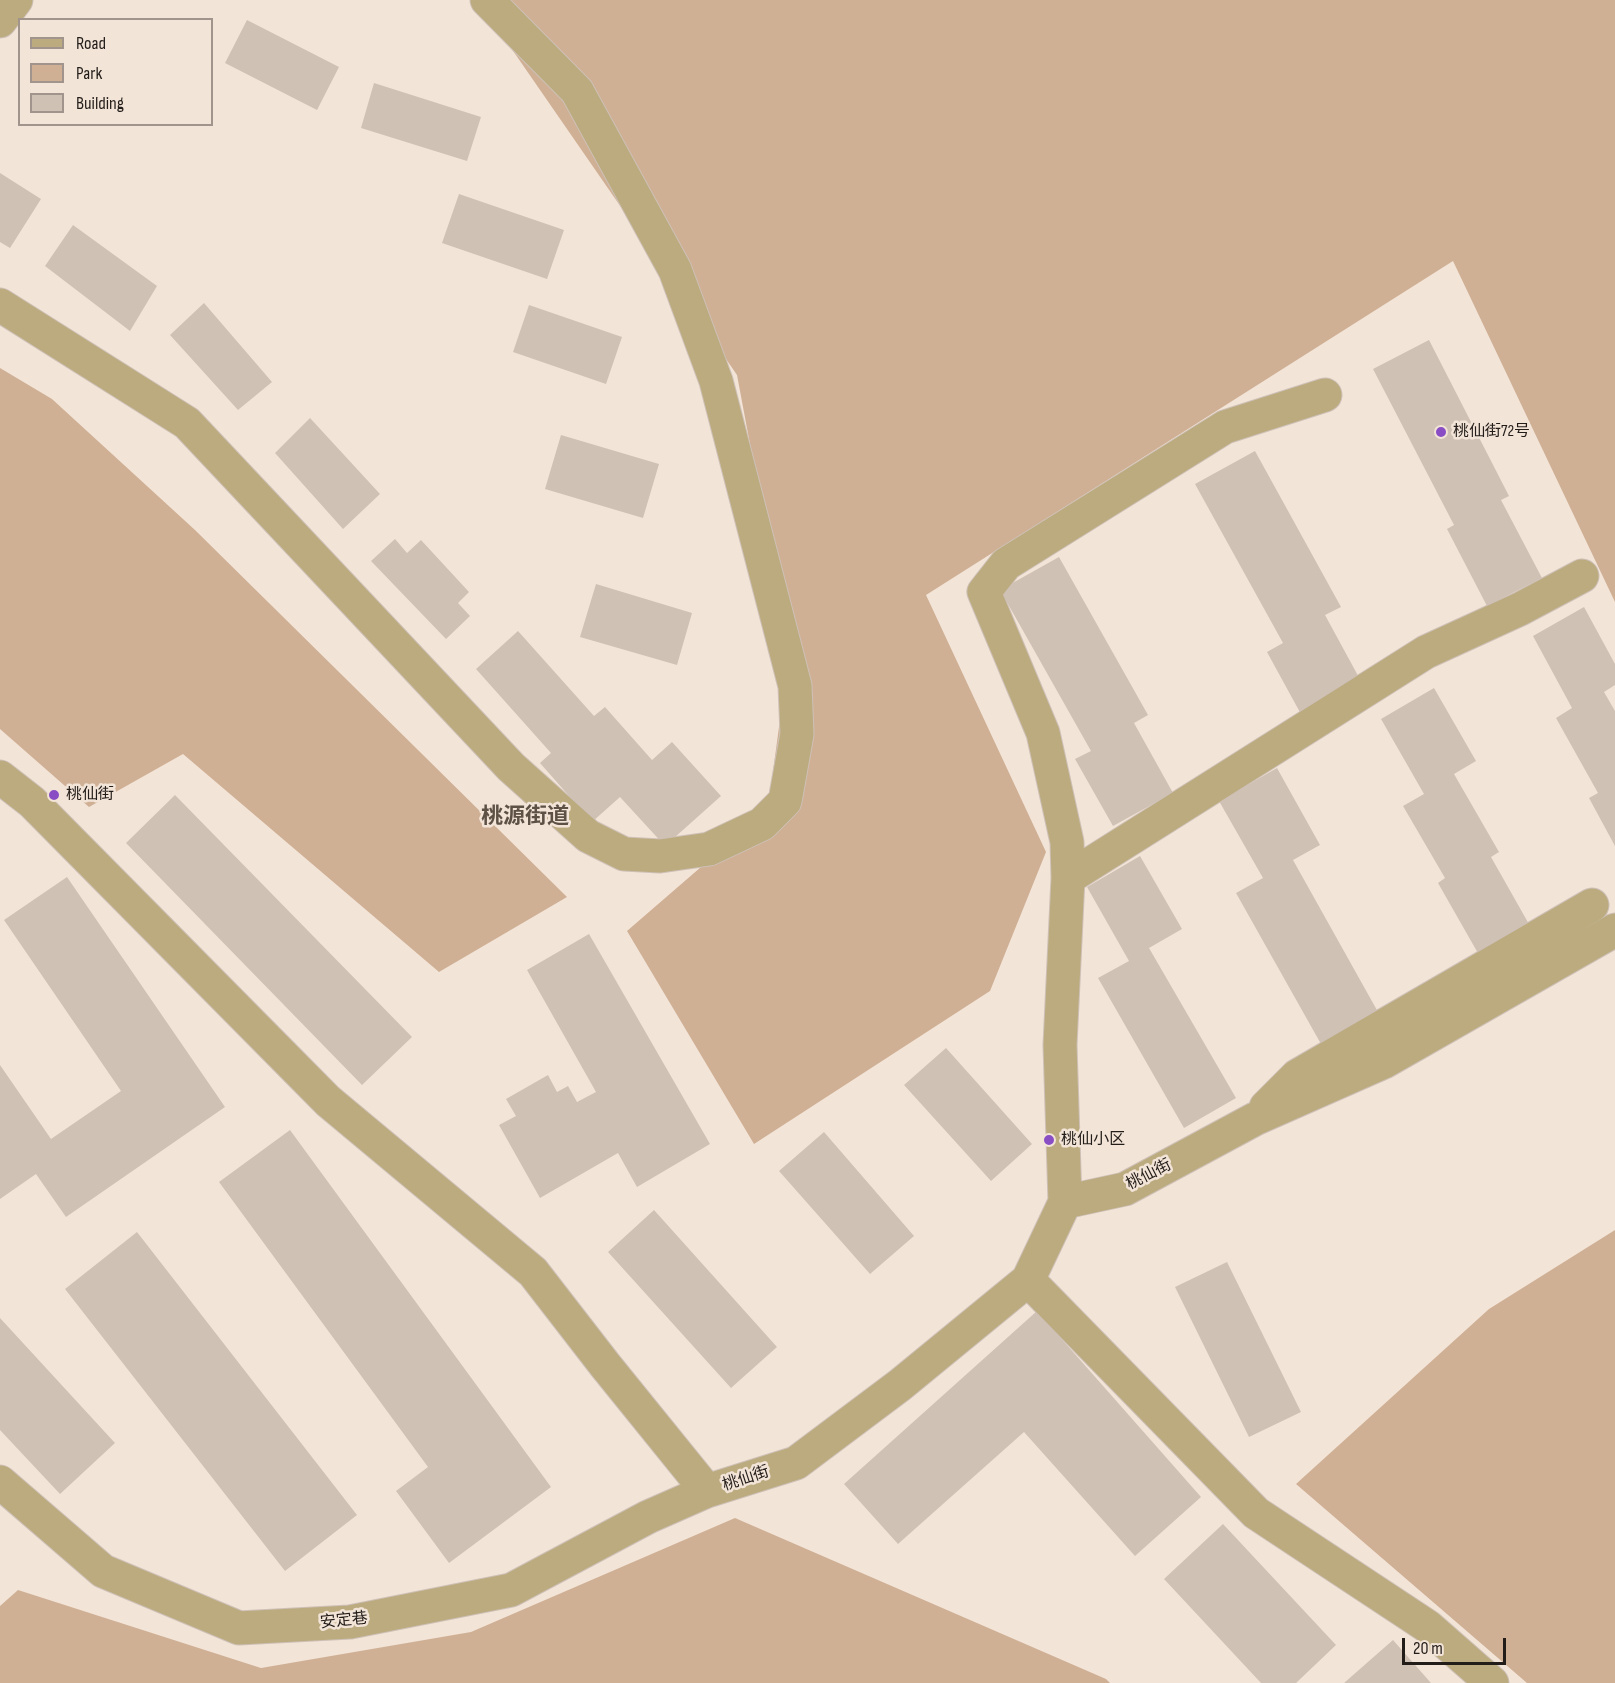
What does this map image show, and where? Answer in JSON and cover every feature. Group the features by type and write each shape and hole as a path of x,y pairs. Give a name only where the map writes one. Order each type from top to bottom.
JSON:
{"street":[{"path":"0,21 15,0"},
{"path":"0,305 188,423 511,767 588,836 624,854 660,856 710,849 762,824 785,801 797,734 795,686 716,381 675,270 578,91 487,0"},
{"path":"1065,1202 1060,1045 1068,878 1066,842 1043,733 984,592 1006,564 1225,427 1325,395"},
{"path":"1068,878 1426,652 1520,609 1582,576"},
{"name":"桃仙街","path":"0,777 33,802 328,1101 533,1272 707,1491 796,1463 900,1385 1028,1280 1065,1202 1125,1189 1255,1119 1384,1062 1615,930"},
{"path":"1255,1119 1297,1076 1592,905"},
{"path":"1028,1280 1256,1513 1427,1626 1492,1683"},
{"name":"安定巷","path":"0,1482 103,1571 239,1628 350,1622 511,1590 648,1517 707,1491"}],"green space":[{"path":"504,0 1615,0 1615,602 1453,261 926,595 1046,852 990,991 754,1144 627,931 768,809 789,652 737,375 491,19"},
{"path":"0,368 52,399 195,530 567,897 439,972 183,754 89,807 0,729"},
{"path":"1615,1230 1615,1683 1527,1683 1296,1484 1489,1309"},
{"path":"735,1518 1106,1679 1110,1683 0,1683 0,1606 18,1590 261,1668 471,1632"}],"building":[{"path":"247,20 339,67 317,110 225,63"},
{"path":"374,83 481,117 467,161 361,128"},
{"path":"0,173 41,199 10,248 0,242"},
{"path":"459,194 564,230 547,279 442,243"},
{"path":"73,225 157,286 130,331 45,266"},
{"path":"204,303 272,382 238,410 170,335"},
{"path":"529,305 622,337 606,384 513,352"},
{"name":"桃仙街72号","path":"1429,340 1509,496 1501,500 1542,578 1487,606 1447,529 1454,525 1373,369"},
{"path":"310,418 380,494 343,529 275,453"},
{"path":"561,435 659,464 643,518 545,489"},
{"path":"1255,451 1341,607 1325,615 1362,683 1302,716 1267,652 1283,643 1195,484"},
{"path":"395,539 407,553 421,540 469,592 458,603 470,616 446,639 371,561"},
{"path":"1059,557 1148,715 1134,723 1173,793 1113,826 1075,759 1091,751 1000,590"},
{"path":"596,584 692,613 677,665 580,637"},
{"path":"1584,607 1615,664 1615,685 1604,692 1615,711 1615,846 1589,798 1598,793 1556,718 1572,708 1533,636"},
{"path":"518,631 594,716 605,707 652,760 672,742 721,796 665,846 620,797 592,822 540,763 551,753 476,669"},
{"path":"1434,688 1476,761 1454,774 1499,852 1491,857 1534,933 1483,962 1438,883 1445,878 1403,806 1424,794 1381,719"},
{"path":"1277,768 1320,845 1293,860 1378,1012 1321,1044 1236,893 1263,878 1219,801"},
{"path":"175,795 412,1037 362,1085 126,843"},
{"path":"1140,856 1182,929 1149,948 1236,1098 1184,1128 1098,978 1129,961 1087,887"},
{"path":"67,877 225,1107 66,1217 36,1174 0,1199 0,1065 51,1139 121,1091 4,920"},
{"path":"589,934 710,1144 637,1187 618,1153 540,1198 499,1125 516,1116 506,1099 548,1075 557,1092 568,1086 577,1102 596,1092 527,970"},
{"path":"946,1048 1032,1144 991,1181 904,1085"},
{"path":"290,1130 551,1487 449,1563 396,1491 428,1467 219,1182"},
{"path":"824,1132 914,1236 870,1274 779,1171"},
{"path":"654,1210 777,1347 731,1388 608,1252"},
{"path":"137,1232 357,1515 285,1571 65,1289"},
{"path":"1227,1262 1301,1412 1249,1437 1175,1287"},
{"path":"1037,1311 1201,1497 1135,1556 1024,1432 898,1544 844,1484"},
{"path":"0,1318 115,1443 60,1494 0,1430"},
{"path":"1223,1524 1336,1645 1296,1683 1261,1683 1164,1579"},
{"path":"1393,1640 1431,1683 1344,1683"}],"place":[{"name":"桃仙街72号","path":"1441,432"},
{"name":"桃仙街","path":"54,795"},
{"name":"桃仙小区","path":"1049,1140"}],"district":[{"name":"桃源街道","path":"525,817"}]}
